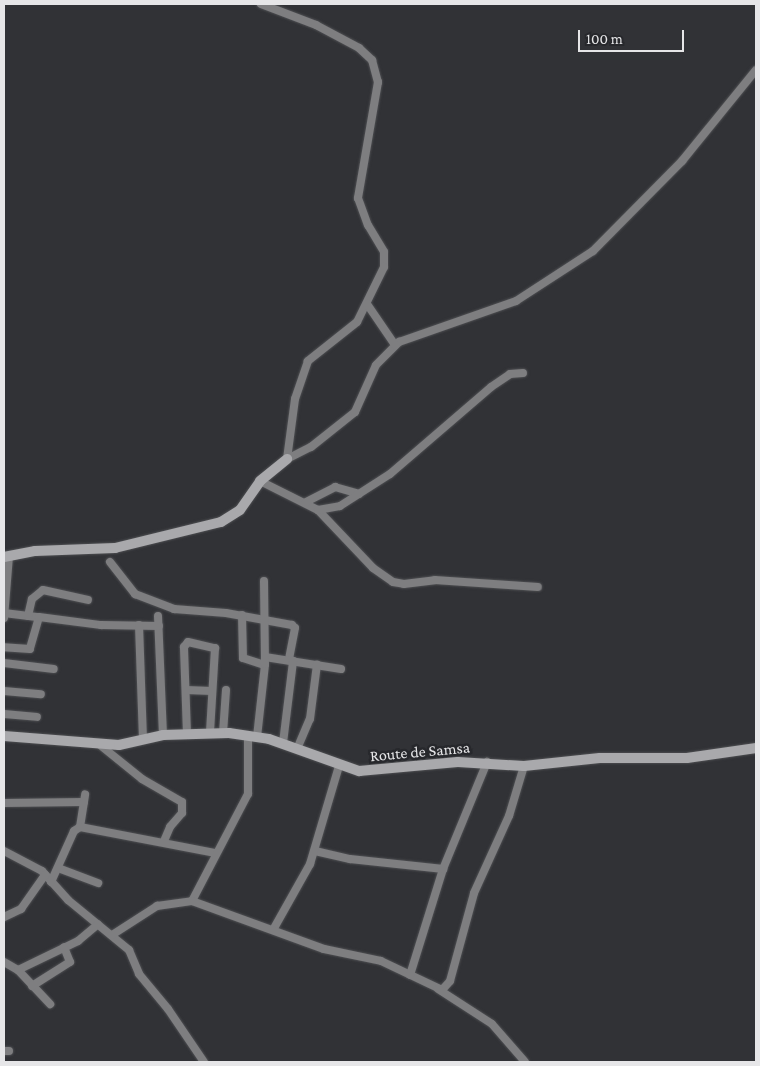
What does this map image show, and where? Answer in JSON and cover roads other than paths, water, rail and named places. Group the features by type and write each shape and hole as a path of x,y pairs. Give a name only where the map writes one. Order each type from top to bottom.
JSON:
{"street":[{"path":"261,4 316,25 359,48 375,66 378,88 358,198 385,260 367,304 354,326 308,362 295,399 287,459"},
{"path":"4,618 6,557 35,551 115,548 221,522 242,507 260,481 287,459 311,447 355,412 368,378 394,345 433,327 516,301 593,250 682,162 756,70"},
{"path":"367,304 394,345"},
{"path":"318,510 333,509 390,474 490,387 510,374 523,373"},
{"path":"260,481 306,502 318,510 373,568 393,582 404,584 435,580 538,587"},
{"path":"306,502 335,488 359,494"},
{"path":"110,562 135,594 143,598 182,611 266,618 294,627 282,743"},
{"path":"192,901 215,852 248,794 253,736 265,661 266,618 264,581"},
{"path":"28,616 32,599 43,590 88,600"},
{"path":"4,613 159,626"},
{"path":"242,615 243,658 265,661 291,660 341,669"},
{"path":"158,616 164,735"},
{"path":"4,647 30,649 39,617"},
{"path":"139,625 144,740"},
{"path":"187,734 184,647 188,642 214,648 210,732"},
{"path":"4,663 54,669"},
{"path":"297,749 310,719 317,664"},
{"path":"186,690 212,691"},
{"path":"224,733 226,690"},
{"path":"4,691 41,694"},
{"path":"4,714 37,717"},
{"name":"Route de Samsa","path":"4,736 119,746 164,735 224,733 253,736 282,743 339,766 372,772 488,762 524,766 600,758 687,758 756,748"},
{"path":"100,745 142,780 182,802 182,813 170,827 164,841"},
{"path":"410,975 443,869 488,762"},
{"path":"273,930 300,885 315,851 339,766"},
{"path":"438,989 445,988 450,981 474,893 511,811 524,766"},
{"path":"4,803 84,798 80,827"},
{"path":"51,882 74,831 80,827 164,841 215,852"},
{"path":"4,851 45,874 51,882 129,950 139,974 168,1009 204,1062"},
{"path":"315,851 350,859 443,869"},
{"path":"58,868 82,879 98,883"},
{"path":"4,917 21,909 45,874"},
{"path":"112,936 157,906 192,901 238,920 273,930 324,949 381,961 410,975 438,989 492,1024 525,1062"},
{"path":"18,970 64,947 98,924"},
{"path":"32,986 70,962 64,947"},
{"path":"4,962 18,970 50,1004"}]}
